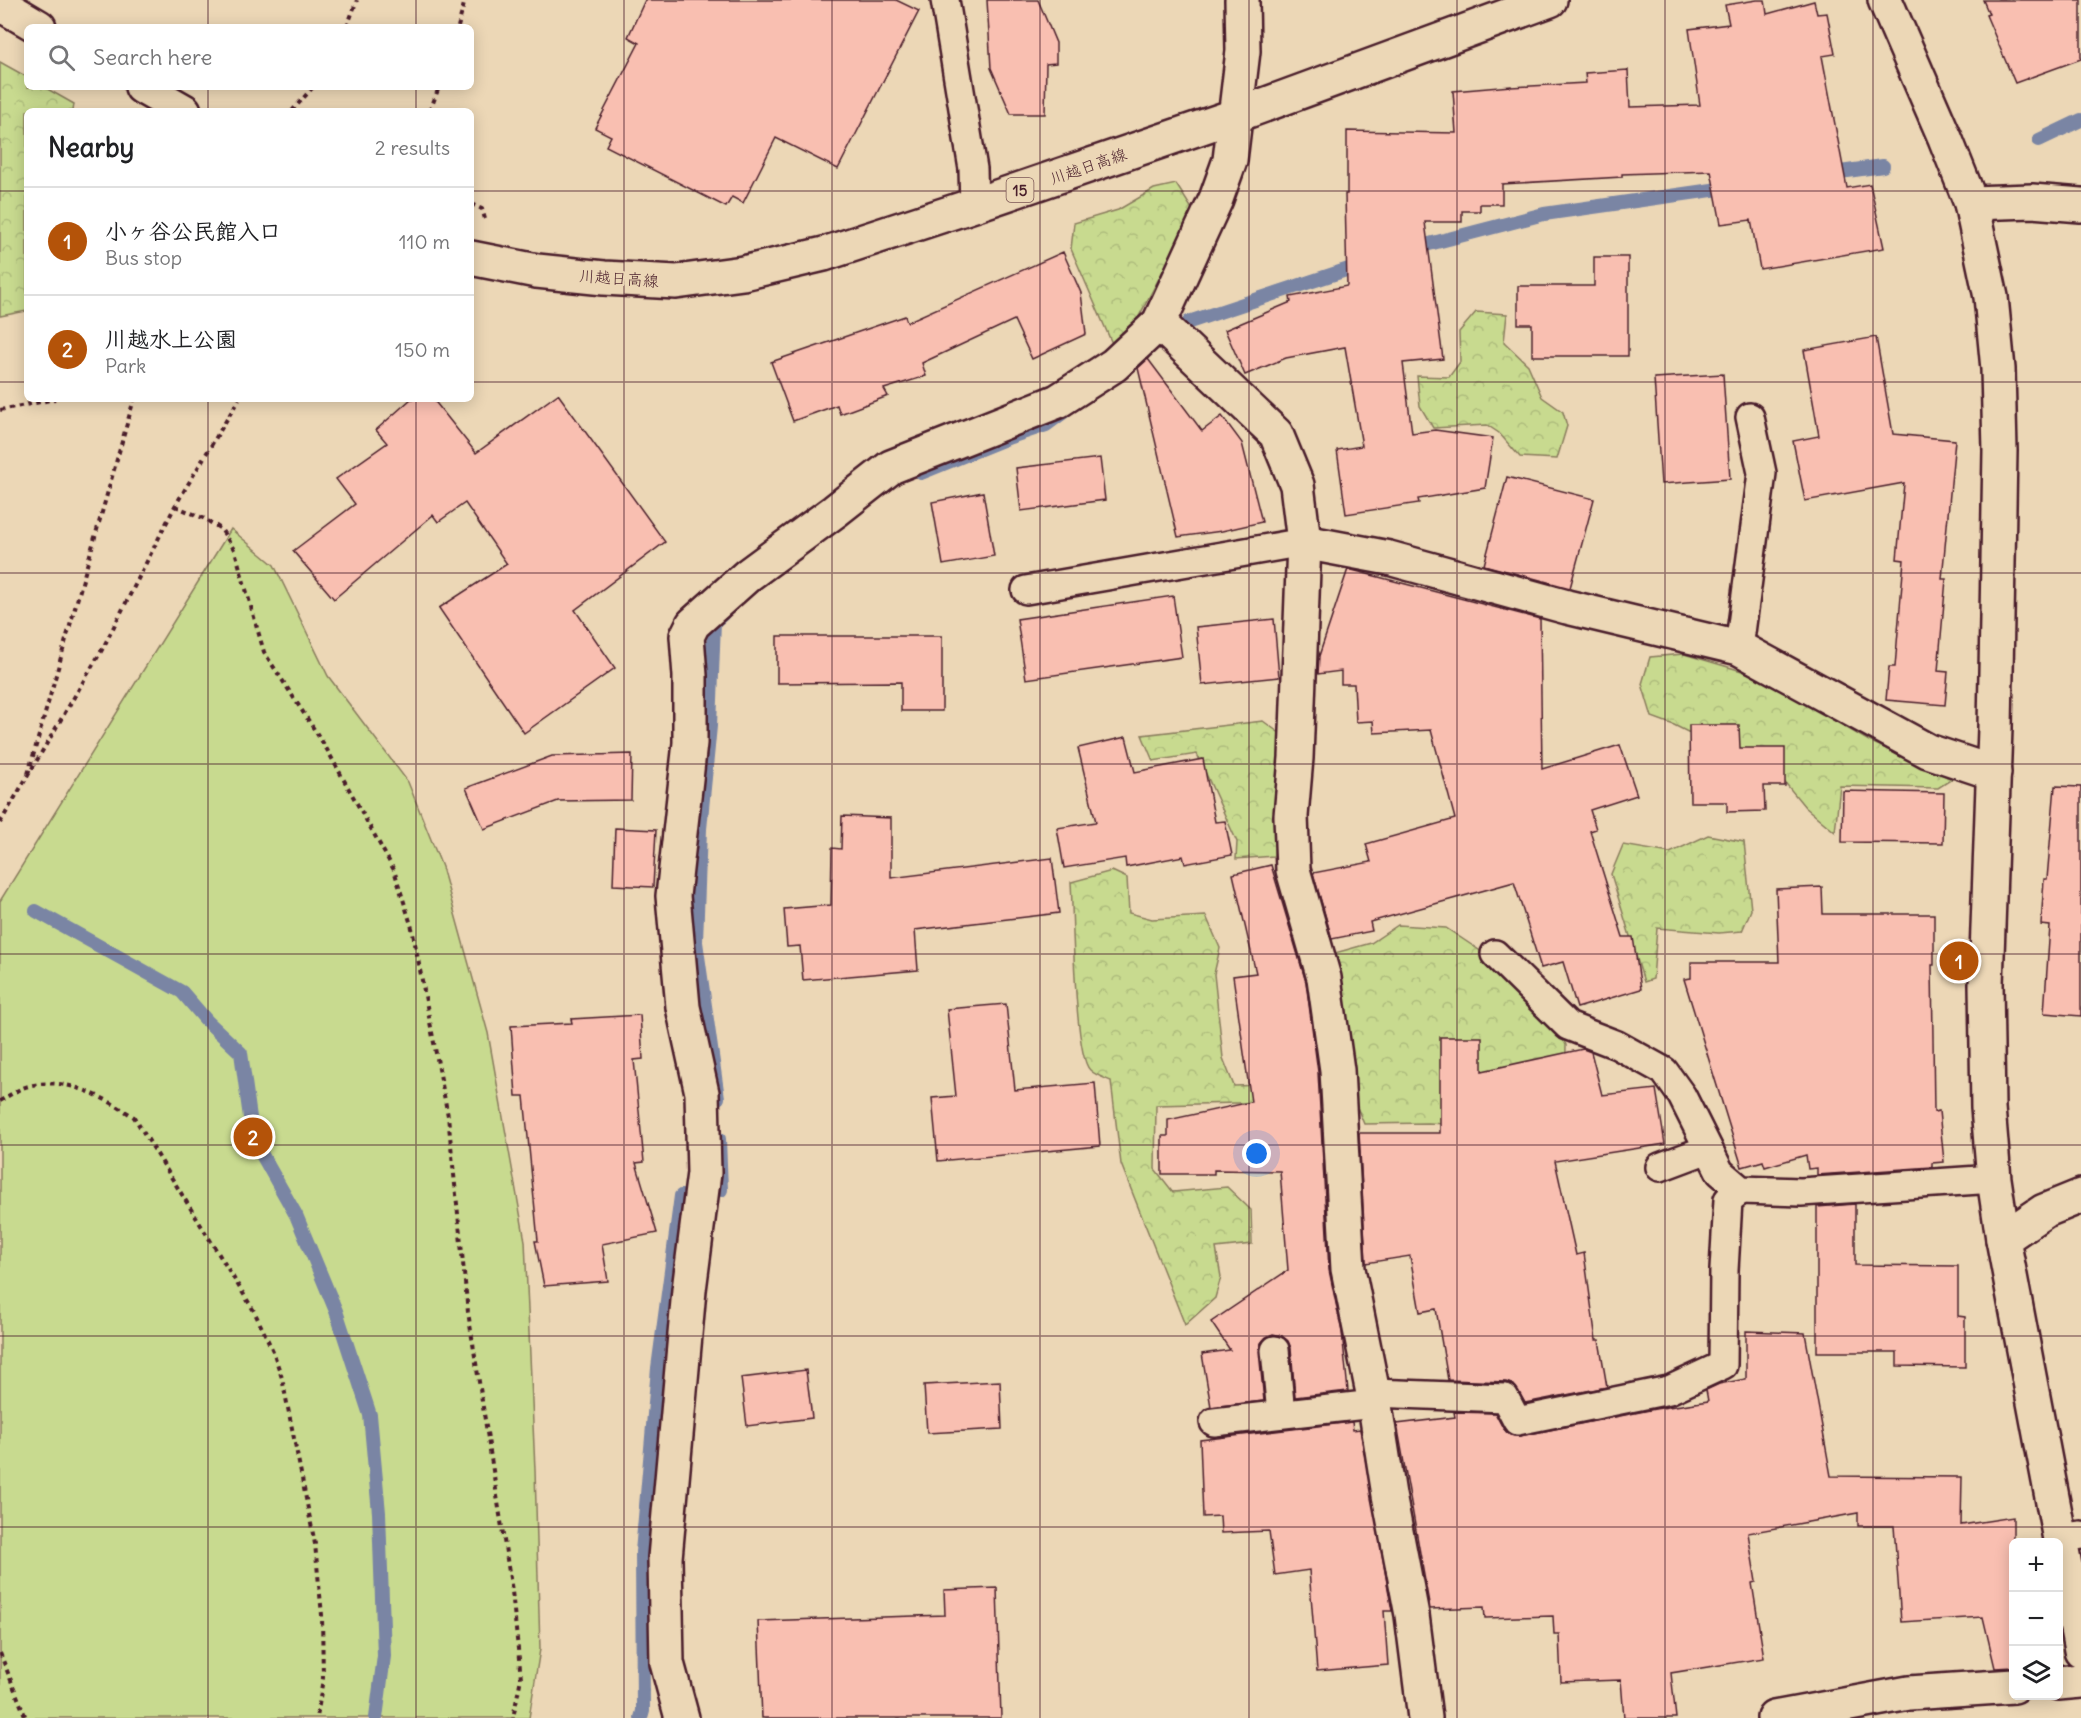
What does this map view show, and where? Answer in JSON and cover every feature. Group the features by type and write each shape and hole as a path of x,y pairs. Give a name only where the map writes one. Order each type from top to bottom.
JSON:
{"street":[{"path":"682,1718 667,1663 665,1558 689,1290 704,1173 702,1093 683,1008 673,896 690,743 690,676 687,636 693,624 748,575 891,467 1058,401 1114,365 1159,323 1216,199 1230,160 1243,51 1242,0"},
{"name":"川越日高線","path":"474,259 537,271 676,282 743,273 824,254 974,206 1236,115 1550,0"},
{"path":"1885,0 1946,138 1971,202 1991,297 1998,369 2000,451 1994,773 1986,984 1988,1108 1994,1179 2003,1239 2070,1537 2081,1650"},
{"path":"0,4 34,24"},
{"path":"147,90 179,108"},
{"path":"1971,202 2032,201 2081,205"},
{"path":"1159,323 1276,434 1297,485 1304,542 1296,758 1291,816 1293,870 1324,978 1337,1070 1348,1269 1412,1615 1425,1718"},
{"path":"1304,542 1389,558 1567,607 1740,648 1928,750 1994,773"},
{"path":"2003,1239 2044,1211 2081,1196"},
{"path":"2063,1683 2081,1681"},
{"path":"1774,1718 1909,1693 2009,1686"}],"lane":[{"path":"945,0 973,169 974,206"},
{"path":"1740,648 1762,473 1750,417"},
{"path":"1026,590 1304,542"},
{"path":"1495,954 1568,1026 1617,1045 1664,1071 1682,1096 1720,1172 1741,1190 1801,1192 1994,1179"},
{"path":"1660,1167 1708,1149"},
{"path":"1214,1422 1373,1399 1505,1398 1517,1421 1669,1390 1723,1365 1724,1270 1728,1200 1741,1190"},
{"path":"1275,1350 1281,1414"}],"path":[{"path":"348,24 357,0"},
{"path":"459,24 465,0"},
{"path":"295,108 311,90"},
{"path":"431,108 438,90"},
{"path":"474,205 482,209 487,224"},
{"path":"0,410 40,402"},
{"path":"26,780 133,402"},
{"path":"0,823 104,648 175,506 237,402"},
{"path":"175,506 221,529 235,551 264,652 324,746 394,870 412,928 448,1116 468,1312 512,1591 521,1678 513,1718"},
{"path":"0,1101 29,1086 54,1084 76,1088 108,1099 134,1117 254,1311 273,1351 282,1378 315,1544 323,1678 316,1718"},
{"path":"0,1653 26,1718"}],"green space":[{"path":"0,62 24,75 24,90 49,90 74,104 73,108 24,108 24,312 0,316"},
{"path":"1176,184 1194,212 1137,320 1114,348 1071,249 1074,223 1118,210 1154,189"},
{"path":"1476,312 1507,314 1504,342 1528,365 1542,397 1563,412 1567,426 1557,459 1520,457 1499,433 1487,425 1433,428 1420,406 1417,376 1449,377 1460,362 1459,332"},
{"path":"231,529 274,565 328,676 408,782 442,867 488,1033 525,1241 540,1649 529,1718 0,1718 0,901"},
{"path":"1684,654 1759,676 1869,741 1952,779 1938,788 1840,786 1835,832 1805,807 1783,780 1674,725 1652,717 1642,684 1650,657"},
{"path":"1263,721 1281,734 1274,856 1236,859 1237,842 1197,754 1153,761 1142,735"},
{"path":"1708,835 1744,842 1751,910 1742,931 1719,933 1657,928 1653,979 1644,982 1611,874 1623,845 1670,853"},
{"path":"1112,871 1127,878 1129,913 1152,919 1206,916 1220,948 1214,974 1223,1058 1234,1086 1319,1083 1321,1101 1156,1105 1155,1169 1173,1192 1227,1187 1251,1210 1252,1244 1216,1248 1221,1277 1215,1298 1185,1325 1121,1164 1111,1081 1090,1070 1081,1039 1075,982 1071,882"},
{"path":"1398,925 1446,928 1485,954 1556,1027 1566,1045 1565,1096 1500,1127 1428,1123 1364,1124 1350,1090 1335,953 1371,943"}],"building":[{"path":"645,0 896,0 919,11 838,169 776,138 743,203 732,197 726,207 606,146 611,136 595,128 639,43 628,37"},
{"path":"987,0 1038,0 1056,43 1056,63 1046,64 1045,114 1011,114 991,68"},
{"path":"1765,0 1767,14 1814,1 1817,14 1827,13 1835,54 1822,56 1847,188 1870,184 1884,248 1760,269 1751,220 1721,224 1711,171 1622,174 1622,177 1502,184 1502,204 1480,204 1480,211 1462,211 1462,222 1425,222 1443,359 1403,363 1412,433 1435,430 1493,438 1485,488 1418,499 1419,503 1346,514 1337,450 1362,446 1345,347 1286,358 1245,375 1225,330 1291,302 1290,297 1347,286 1345,194 1347,194 1347,131 1456,133 1453,91 1586,83 1585,73 1628,70 1630,107 1700,105 1689,29 1729,24 1725,5"},
{"path":"1983,0 2081,0 2081,59 2015,83 1986,15 1989,14"},
{"path":"1063,252 1081,293 1086,334 1032,359 1014,320 922,363 926,376 884,389 888,396 840,414 837,405 793,421 771,362 905,316 907,322"},
{"path":"1594,257 1628,257 1628,356 1532,356 1532,324 1518,324 1518,286 1594,286"},
{"path":"1876,337 1893,434 1955,440 1942,579 1946,579 1938,671 1948,672 1945,705 1886,700 1889,667 1895,667 1904,560 1897,559 1904,483 1805,501 1793,441 1819,436 1804,350"},
{"path":"1148,359 1202,431 1222,416 1242,443 1262,522 1222,531 1178,537 1138,368"},
{"path":"1723,374 1730,479 1661,484 1654,378"},
{"path":"558,394 665,542 575,610 615,668 524,733 439,608 507,564 465,503 438,522 433,515 334,599 293,551 355,504 336,479 387,443 376,430 408,402 435,402 476,453"},
{"path":"1100,458 1105,500 1021,511 1016,468"},
{"path":"1507,477 1594,499 1570,588 1484,565"},
{"path":"983,492 994,556 943,565 932,502"},
{"path":"1348,569 1540,619 1542,769 1620,745 1637,795 1590,810 1596,829 1590,831 1623,937 1633,937 1641,989 1577,1008 1563,962 1541,968 1514,882 1370,922 1372,931 1332,939 1313,873 1371,862 1366,844 1455,819 1431,730 1374,733 1373,721 1356,722 1354,684 1341,684 1341,671 1318,674 1319,656"},
{"path":"1173,596 1182,657 1026,679 1017,619"},
{"path":"1274,619 1279,677 1202,685 1196,627"},
{"path":"777,636 942,636 942,711 901,711 901,682 777,683"},
{"path":"1689,725 1739,725 1740,748 1785,748 1785,786 1764,786 1765,811 1727,812 1727,802 1690,802"},
{"path":"1126,737 1135,772 1203,759 1215,822 1225,821 1232,855 1185,864 1183,856 1126,867 1125,858 1064,868 1057,828 1096,822 1078,748"},
{"path":"632,754 631,800 558,801 484,829 466,788 552,756"},
{"path":"2055,786 2081,787 2081,1016 2044,1013 2050,926 2041,925"},
{"path":"1843,791 1944,793 1943,843 1842,842"},
{"path":"842,816 891,818 891,878 1052,858 1059,913 915,930 918,970 803,980 800,946 787,947 784,909 831,905 832,848 841,849"},
{"path":"615,828 656,830 653,887 613,885"},
{"path":"1271,865 1306,982 1318,1072 1329,1270 1342,1332 1348,1391 1295,1397 1291,1348 1282,1336 1273,1334 1261,1343 1259,1351 1264,1401 1211,1407 1202,1354 1230,1350 1211,1322 1288,1270 1280,1171 1214,1170 1214,1174 1162,1174 1162,1136 1168,1136 1168,1120 1251,1102 1233,976 1256,973 1233,874"},
{"path":"1822,887 1823,914 1934,914 1934,965 1932,965 1934,1112 1939,1111 1944,1162 1932,1163 1932,1167 1817,1175 1817,1168 1808,1169 1806,1155 1765,1167 1763,1161 1742,1167 1684,979 1691,978 1691,962 1779,962 1776,889"},
{"path":"1006,1004 1015,1090 1095,1083 1100,1146 938,1161 932,1098 956,1096 947,1009"},
{"path":"640,1015 643,1059 634,1060 644,1162 636,1163 657,1233 602,1244 608,1281 544,1286 535,1241 538,1241 524,1096 516,1096 511,1026 572,1023 571,1019"},
{"path":"1440,1037 1482,1037 1482,1071 1583,1049 1591,1052 1602,1095 1656,1089 1665,1144 1555,1161 1576,1255 1584,1253 1596,1340 1599,1340 1607,1387 1525,1403 1514,1385 1506,1382 1448,1380 1436,1309 1420,1312 1410,1256 1366,1263 1359,1133 1440,1133"},
{"path":"1855,1204 1855,1265 1958,1266 1958,1316 1965,1317 1965,1367 1897,1366 1897,1352 1817,1352 1817,1207"},
{"path":"1746,1331 1805,1333 1831,1476 1962,1477 1961,1525 2013,1517 2013,1538 2009,1538 2009,1667 1995,1668 1983,1617 1901,1622 1894,1526 1858,1526 1858,1513 1748,1533 1756,1582 1752,1583 1764,1658 1671,1673 1676,1718 1624,1718 1621,1680 1561,1682 1559,1634 1554,1634 1553,1616 1485,1618 1484,1607 1430,1609 1397,1424 1455,1417 1454,1412 1495,1413 1503,1428 1510,1435 1520,1436 1655,1409 1708,1401 1706,1390 1719,1384 1746,1379"},
{"path":"806,1370 812,1418 747,1426 741,1378"},
{"path":"1000,1381 1002,1429 927,1433 924,1385"},
{"path":"1352,1422 1353,1430 1360,1429 1392,1611 1384,1611 1388,1665 1317,1671 1309,1570 1275,1575 1269,1531 1221,1533 1220,1516 1203,1517 1200,1440"},
{"path":"997,1588 1001,1718 762,1718 758,1621 945,1615 944,1590"}],"waterway":[{"path":"2039,140 2081,120"},
{"path":"1826,174 1883,166"},
{"path":"1410,249 1544,214 1733,187"},
{"path":"1189,322 1364,264"},
{"path":"921,473 1046,425 1065,411"},
{"path":"718,1098 696,942 700,829 710,726 714,622 723,614"},
{"path":"36,911 182,992 207,1021 241,1053 253,1139 296,1215 336,1311 370,1415 379,1513 384,1656 376,1718"},
{"path":"719,1139 721,1190"},
{"path":"641,1718 643,1711 642,1552 658,1368 681,1196"}],"place":[{"name":"小ヶ谷公民館入口","path":"1959,961"},
{"name":"川越水上公園","path":"253,1137"}]}
